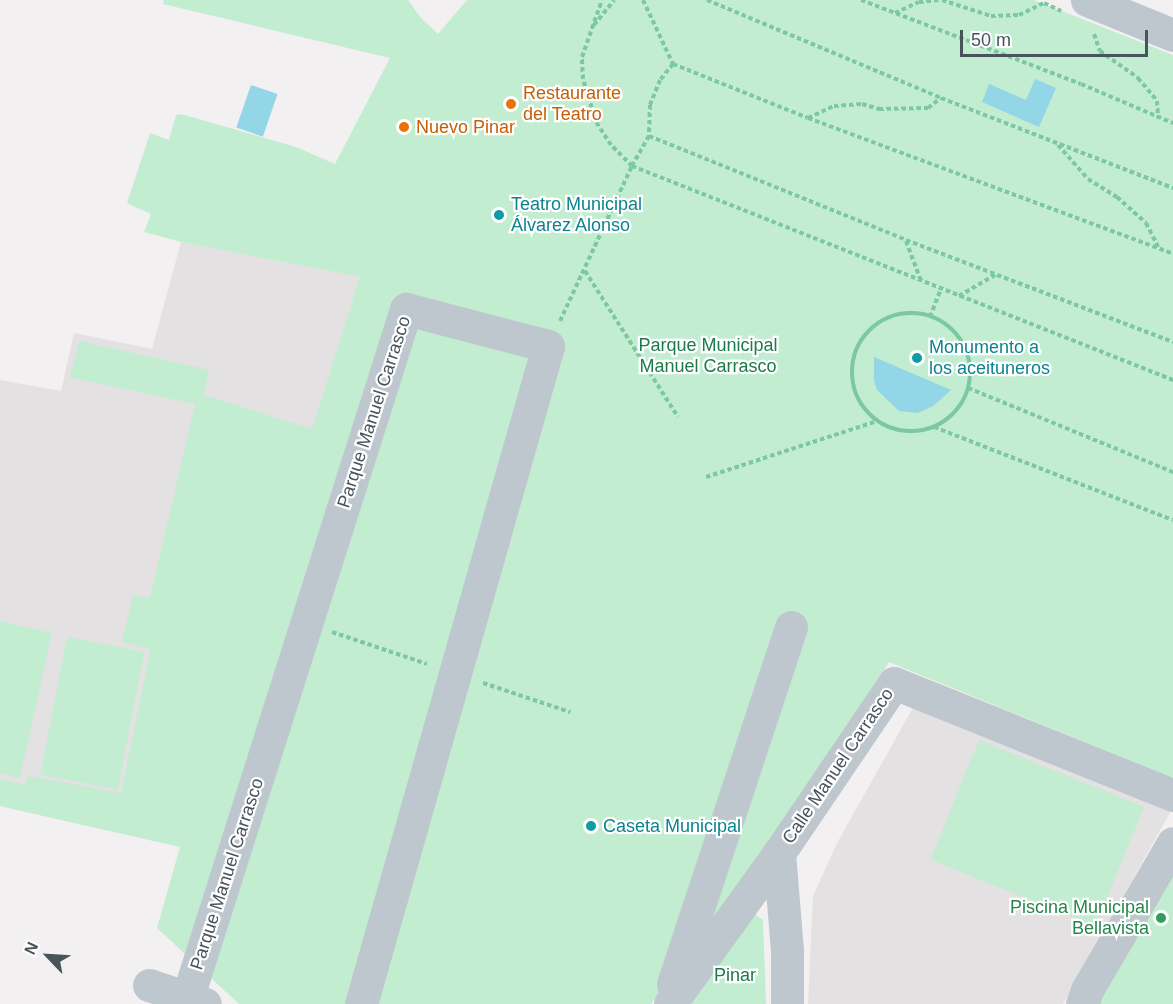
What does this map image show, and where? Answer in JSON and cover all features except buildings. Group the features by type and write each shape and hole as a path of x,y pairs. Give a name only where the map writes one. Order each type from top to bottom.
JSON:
{"street":[{"path":"1079,8 1173,35"},
{"name":"Parque Manuel Carrasco","path":"197,1000 306,623 406,309 548,346"},
{"path":"361,1004 548,346"},
{"path":"668,1004 791,627"},
{"name":"Calle Manuel Carrasco","path":"668,1004 779,853 894,683 1173,795"},
{"path":"1082,1004 1087,990 1173,843"},
{"path":"779,853 787,950 787,1004"},
{"path":"149,985 197,1000"}],"path":[{"path":"602,0 582,57 587,100 596,122 611,145 632,166 1173,380"},
{"path":"592,28 614,0"},
{"path":"643,0 673,64 808,118 1173,254"},
{"path":"707,0 941,98 1173,188"},
{"path":"861,0 1081,84 1173,123"},
{"path":"895,13 919,2 940,0 991,16 1019,15 1044,3 1079,8"},
{"path":"1093,33 1101,51 1138,78 1157,101 1158,117"},
{"path":"548,346 585,271 632,166 649,136 650,105 660,80 673,64"},
{"path":"808,118 834,106 862,104 879,109 928,108 941,98"},
{"path":"649,136 906,240 1173,342"},
{"path":"1058,144 1088,178 1117,197 1146,223 1158,248"},
{"path":"906,240 921,281"},
{"path":"585,271 678,417"},
{"path":"959,296 996,274"},
{"path":"930,317 941,289"},
{"path":"910,313 930,317 948,326 965,348 969,361 968,388 960,404 949,417 934,427 915,431 895,430 877,421 864,408 855,392 853,364 863,339 875,325 892,316 910,313"},
{"path":"968,388 1173,472"},
{"path":"706,477 877,421"},
{"path":"934,427 1173,520"},
{"path":"306,623 570,712"}],"shaded area":[{"path":"181,242 361,277 181,847 0,806 0,380 61,391 74,333 152,349"},
{"path":"914,706 1171,811 1063,1004 808,1004 813,896 837,843"}],"green space":[{"name":"Parque Municipal Manuel Carrasco","path":"164,0 408,0 421,18 438,34 467,0 1034,0 1173,55 1173,778 889,662 834,751 651,1004 239,1004 157,928 180,847 0,806 0,779 25,785 29,776 121,793 150,650 122,642 133,595 150,598 195,404 69,377 80,341 209,370 204,395 312,429 360,277 181,242 144,232 151,214 127,203 150,133 169,140 176,115 181,114 296,147 335,164 390,58 163,4"},
{"path":"0,621 52,633 20,778 0,773"},
{"path":"67,637 145,652 118,790 40,774"},
{"path":"979,740 1144,807 1096,926 931,860"},
{"name":"Piscina Municipal Bellavista","path":"1173,877 1173,1004 1097,1004 1123,960"},
{"name":"Pinar","path":"754,914 763,920 766,1004 677,1004"}],"water":[{"path":"1035,79 1056,88 1039,127 982,102 989,84 1026,100"},
{"path":"251,85 277,94 263,137 236,128"},
{"path":"874,357 951,390 933,406 918,413 899,411 877,390 874,381"}],"place":[{"name":"Restaurante del Teatro","path":"511,104"},
{"name":"Nuevo Pinar","path":"404,127"},
{"name":"Teatro Municipal Álvarez Alonso","path":"499,215"},
{"name":"Monumento a los aceituneros","path":"917,358"},
{"name":"Caseta Municipal","path":"591,826"},
{"name":"Piscina Municipal Bellavista","path":"1161,918"}]}
